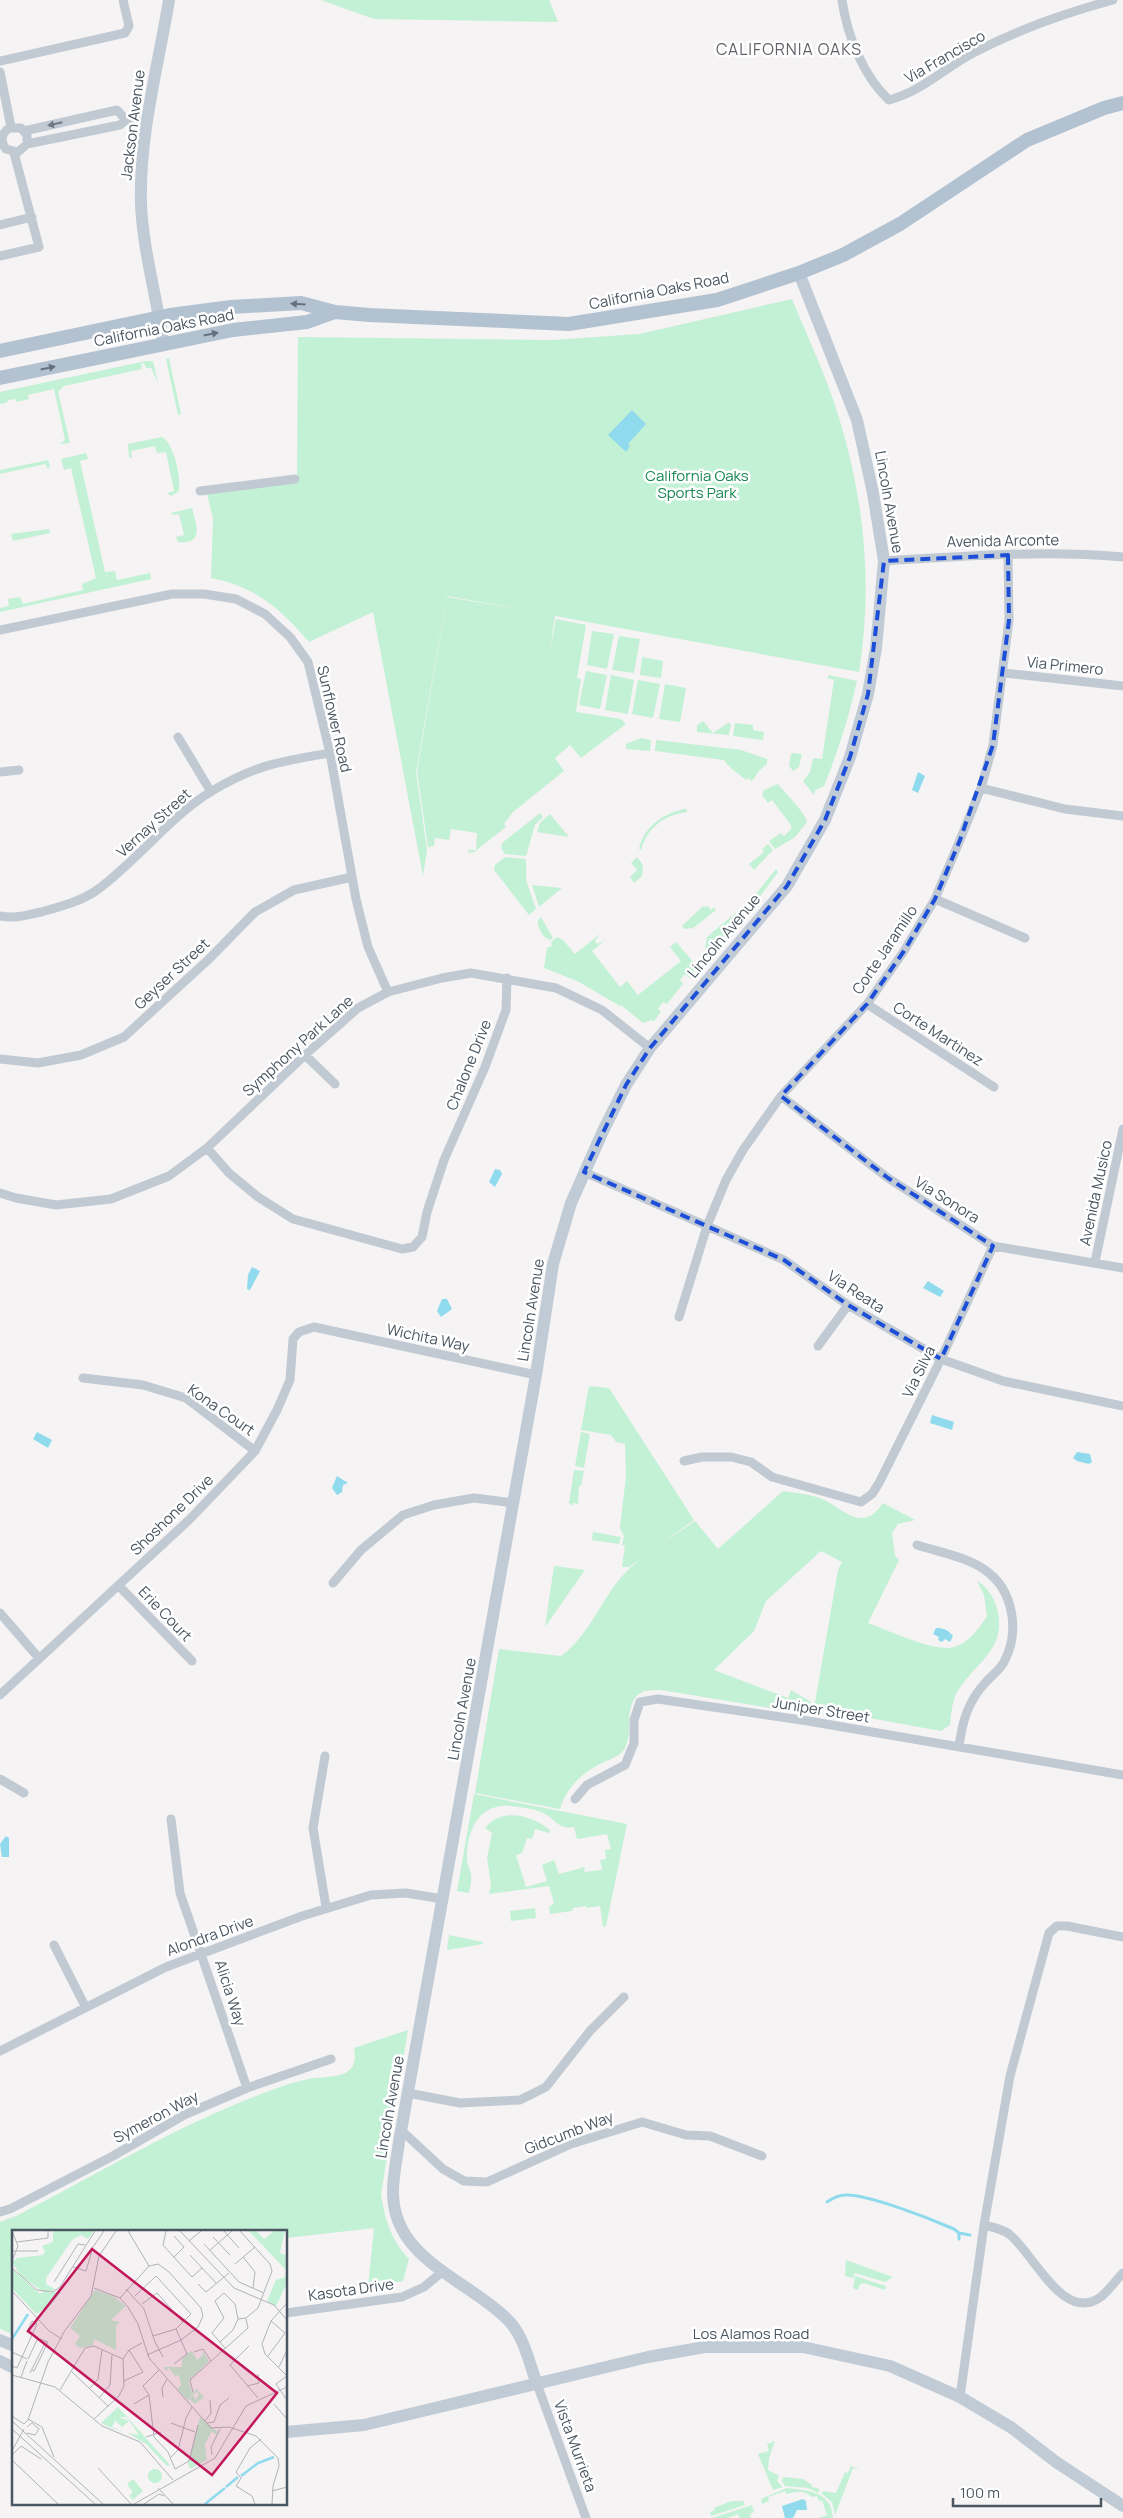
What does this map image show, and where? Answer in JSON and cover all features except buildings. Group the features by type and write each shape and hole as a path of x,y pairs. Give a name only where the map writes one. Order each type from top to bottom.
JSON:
{"main road":[{"name":"California Oaks Road","path":"0,351 159,318 230,307 301,304 335,312 569,324 717,300 799,273 843,255 900,224 1027,140 1104,108 1123,103"},
{"name":"California Oaks Road","path":"0,378 233,330 307,322 335,312"}],"street":[{"path":"0,61 124,33 129,26 123,0"},
{"name":"Jackson Avenue","path":"163,343 144,239 141,205 147,124 169,0"},
{"name":"Via Francisco","path":"842,0 852,40 877,89 889,100 909,95 972,54 1062,14 1113,0"},
{"path":"0,72 11,128"},
{"path":"0,256 39,247 32,217 2,142 2,134 11,128 17,127 24,131 117,110 126,120 147,124"},
{"path":"91,116 94,130"},
{"path":"7,151 22,150 27,144 120,125 126,120"},
{"path":"24,131 27,144"},
{"path":"0,225 32,217"},
{"name":"Lincoln Avenue","path":"537,2384 520,2337 508,2319 442,2272 420,2253 401,2231 392,2192 408,2093 514,1503 553,1264 571,1203 626,1085 650,1048 787,886 824,820 850,757 868,694 876,648 884,561 873,493 857,420 799,273"},
{"path":"200,491 295,479"},
{"name":"Avenida Arconte","path":"884,561 1076,553 1123,557"},
{"name":"Corte Jaramillo","path":"679,1317 707,1226 726,1180 743,1150 781,1096 867,1004 904,951 935,899 981,788 993,745 1004,673 1009,620 1008,555"},
{"name":"Sunflower Road","path":"0,630 172,594 204,594 236,600 265,614 290,637 308,662 330,753 352,877 368,947 388,992"},
{"name":"Via Primero","path":"1004,673 1123,686"},
{"path":"178,737 211,792"},
{"name":"Vernay Street","path":"0,916 12,919 58,908 96,892 150,846 188,808 211,792 244,773 275,762 330,753"},
{"path":"0,772 19,770"},
{"path":"981,788 1065,809 1123,816"},
{"name":"Geyser Street","path":"0,1058 38,1063 82,1054 124,1037 209,959 254,912 294,890 352,877"},
{"path":"935,899 1025,938"},
{"name":"Symphony Park Lane","path":"0,1193 16,1198 56,1204 111,1199 169,1176 207,1148 304,1055 358,1008 388,992 471,973 556,988 602,1010 650,1048"},
{"name":"Chalone Drive","path":"207,1148 229,1173 258,1197 293,1219 402,1249 412,1247 422,1237 427,1212 444,1160 485,1067 506,1010 507,978"},
{"name":"Corte Martinez","path":"867,1004 994,1087"},
{"path":"304,1055 335,1084"},
{"name":"Via Sonora","path":"781,1096 888,1178 993,1246 1042,1256 1095,1262 1123,1268"},
{"name":"Avenida Musico","path":"1095,1262 1123,1129"},
{"name":"Via Reata","path":"584,1172 784,1260 848,1305 941,1359 1003,1381 1123,1406"},
{"name":"Via Silva","path":"684,1461 702,1457 731,1457 752,1462 772,1477 860,1501 872,1494 941,1359 993,1246"},
{"path":"818,1346 848,1305"},
{"name":"Wichita Way","path":"314,1327 536,1375"},
{"name":"Shoshone Drive","path":"0,1695 38,1657 119,1586 190,1519 255,1451 277,1410 290,1380 293,1339 299,1332 314,1327"},
{"name":"Kona Court","path":"83,1378 143,1385 186,1398 255,1451"},
{"path":"333,1583 361,1550 404,1515 434,1505 474,1498 514,1503"},
{"path":"917,1546 963,1560 985,1570 1000,1584 1010,1605 1013,1623 1012,1643 1003,1664 971,1702 962,1723 959,1747"},
{"name":"Erie Court","path":"119,1586 192,1661"},
{"path":"0,1613 38,1657"},
{"name":"Juniper Street","path":"575,1799 587,1785 625,1765 634,1743 636,1711 640,1702 658,1699 808,1721 1123,1775"},
{"path":"325,1756 313,1828 326,1908"},
{"path":"0,1778 24,1793"},
{"name":"Alicia Way","path":"171,1819 180,1892 247,2088"},
{"name":"Alondra Drive","path":"0,2051 39,2033 86,2006 166,1967 202,1952 326,1908 371,1895 406,1893 444,1899"},
{"path":"960,2398 984,2225 1010,2076 1049,1933 1058,1926 1067,1926 1123,1937"},
{"path":"54,1946 86,2006"},
{"path":"408,2093 460,2103 520,2100 546,2087 590,2031 624,1997"},
{"name":"Symeron Way","path":"0,2212 10,2209 113,2156 184,2115 247,2088 331,2059"},
{"name":"Gidcumb Way","path":"402,2130 443,2169 464,2181 487,2182 571,2144 642,2122 686,2135 710,2136 762,2156"},
{"path":"984,2225 1009,2234 1025,2249 1054,2288 1071,2300 1093,2301 1102,2296 1123,2273"},
{"name":"Kasota Drive","path":"288,2313 402,2297 424,2287 442,2272"},
{"path":"0,2340 12,2345"},
{"name":"Los Alamos Road","path":"288,2432 364,2425 648,2357 705,2347 803,2347 890,2366 960,2398 1012,2428 1056,2462 1123,2506"},
{"path":"0,2361 12,2367"},
{"name":"Vista Murrieta","path":"537,2384 586,2518"}],"highlighted area":[{"path":"1008,555 1009,620 993,745 960,840 935,899 904,951 867,1004 781,1096 888,1178 993,1246 941,1359 848,1305 784,1260 584,1172 626,1085 650,1048 787,886 825,820 850,757 868,694 884,561"}],"green space":[{"path":"321,0 549,0 558,22 374,19"},
{"name":"California Oaks Sports Park","path":"792,299 834,402 844,435 859,501 863,535 866,603 859,672 555,616 550,650 556,619 586,625 577,678 581,679 576,712 621,719 626,724 581,758 570,745 555,758 564,771 513,812 504,824 506,827 474,852 469,853 468,850 476,850 477,833 451,829 449,840 435,838 434,846 428,847 417,771 447,597 534,612 447,596 416,772 427,850 423,876 373,612 309,642 277,609 254,593 211,578 213,518 205,486 286,481 297,475 298,337 552,340 639,334"},
{"path":"169,358 181,414 178,415 166,359"},
{"path":"153,361 158,383 151,368 146,368 144,363 141,364 142,369 64,386 58,392 70,443 59,444 65,440 54,389 28,395 29,399 17,402 15,399 9,400 6,403 0,404 0,392"},
{"path":"162,437 170,446 178,471 178,492 171,496 167,493 174,491 166,452 157,453 155,446 131,451 132,458 129,457 128,444"},
{"path":"86,453 88,459 80,461 105,572 115,571 117,580 150,573 151,579 0,612 0,608 9,606 8,599 20,597 23,604 83,590 82,584 96,578 71,468 64,470 61,459"},
{"path":"48,460 50,466 48,469 45,464 0,474 0,470"},
{"path":"192,508 197,532 195,537 187,542 178,542 176,537 184,535 179,514 172,515 171,513"},
{"path":"49,529 50,533 13,541 11,534"},
{"path":"592,631 614,634 607,669 587,665"},
{"path":"619,636 640,639 634,673 612,670"},
{"path":"642,657 663,661 661,678 640,675"},
{"path":"586,671 607,675 600,709 579,705"},
{"path":"611,675 634,680 628,714 605,710"},
{"path":"829,675 857,681 847,721 829,773 824,786 815,790 814,795 803,781 810,772 813,758 822,759 834,680 827,678"},
{"path":"638,680 660,684 653,718 632,714"},
{"path":"665,684 686,688 680,722 659,719"},
{"path":"703,721 713,733 728,723 731,724 729,735 697,732 697,725"},
{"path":"735,723 753,725 753,730 764,732 763,740 733,736"},
{"path":"641,738 651,740 650,751 626,749 626,744"},
{"path":"656,740 741,750 767,759 767,764 752,781 748,778 746,780 724,760 655,751"},
{"path":"791,754 802,754 799,767 793,771 789,766"},
{"path":"778,784 799,808 807,822 795,837 775,849 769,841 781,833 784,836 791,829 791,825 772,800 768,803 762,795 764,790"},
{"path":"687,809 687,812 671,816 652,829 647,835 641,850 639,849 641,841 649,828 661,818"},
{"path":"540,813 543,817 535,825 526,856 505,854 501,848 502,843"},
{"path":"550,814 569,837 537,832 540,823"},
{"path":"768,844 773,850 754,870 749,864 764,852 762,849"},
{"path":"505,857 526,859 526,880 536,909 529,915 494,870 495,865"},
{"path":"637,857 643,865 642,876 634,883 630,877 637,870 631,863"},
{"path":"776,869 778,872 756,902 752,899"},
{"path":"532,885 562,888 539,907"},
{"path":"745,905 750,910 711,954 705,948 707,937"},
{"path":"708,906 711,910 714,907 716,910 692,929 684,929 682,926 702,907"},
{"path":"541,917 553,938 550,940 542,934 539,928 538,920"},
{"path":"600,934 595,941 597,944 605,940 592,951 620,987 627,981 638,995 681,961 670,947 676,942 696,965 694,972 689,978 685,974 680,980 683,984 667,1004 663,1002 658,1009 661,1012 654,1021 651,1020 643,1023 621,1005 577,981 544,968 547,948 552,946 551,942 557,937 563,940 575,954"},
{"path":"589,1386 609,1388 694,1520 629,1567 622,1567 625,1545 622,1545 624,1536 620,1528 626,1476 625,1444 616,1442 611,1435 581,1430"},
{"path":"581,1432 590,1434 584,1468 575,1466"},
{"path":"574,1470 584,1471 581,1486 579,1486 578,1504 573,1503 572,1506 569,1503"},
{"path":"783,1491 817,1497 852,1516 860,1518 867,1517 875,1512 883,1503 915,1520 898,1524 892,1533 895,1556 899,1560 868,1623 931,1646 941,1648 956,1647 972,1636 987,1616 984,1595 977,1581 989,1592 997,1608 998,1635 994,1646 956,1694 950,1725 941,1731 814,1708 838,1570 842,1562 821,1551 766,1601 754,1631 714,1670 788,1698 791,1690 811,1702 808,1712 783,1710 661,1690 644,1691 636,1697 632,1704 627,1743 624,1750 583,1775 571,1787 560,1809 475,1793 499,1649 561,1656 580,1638 624,1574 649,1552 695,1521 718,1549"},
{"path":"593,1532 621,1537 619,1544 592,1540"},
{"path":"554,1566 585,1570 545,1627"},
{"path":"474,1794 627,1824 606,1926 603,1927 600,1906 573,1908 572,1911 550,1914 549,1907 554,1903 549,1886 489,1894 491,1885 487,1858 492,1833 485,1828 492,1821 508,1815 526,1817 550,1830 549,1833 535,1829 532,1839 527,1838 522,1853 516,1855 526,1887 547,1881 542,1865 554,1860 559,1874 585,1867 584,1872 602,1870 600,1860 606,1859 605,1850 611,1849 607,1834 577,1839 574,1827 561,1826 545,1814 533,1809 500,1806 490,1809 483,1814 472,1829 467,1849 467,1863 471,1874 469,1893 457,1891"},
{"path":"535,1908 536,1918 511,1921 510,1911"},
{"path":"449,1935 483,1942 483,1944 447,1950"},
{"path":"408,2030 381,2194 393,2237 409,2259 403,2281 368,2287 374,2228 288,2238 288,2230 12,2230 12,2334 0,2329 0,2222 16,2216 169,2135 232,2106 294,2083 312,2078 340,2075 347,2072 352,2067 355,2059 354,2048"},
{"path":"846,2260 893,2277 885,2282 855,2273 853,2278 845,2276"},
{"path":"855,2276 886,2286 885,2290 864,2283 860,2284 858,2290 853,2288"},
{"path":"775,2441 769,2458 768,2470 779,2476 777,2481 783,2487 773,2490 758,2454 769,2451 767,2444"},
{"path":"851,2466 861,2470 853,2468 835,2515 832,2502 822,2494 823,2491 836,2493 845,2472 848,2473"},
{"path":"783,2477 803,2479 812,2487 820,2489 818,2493 808,2488 785,2486 782,2481"},
{"path":"787,2488 811,2492 823,2497 828,2502 833,2518 818,2518 827,2515 822,2500 819,2501 817,2496 812,2497 803,2492 787,2494 785,2491 768,2497 769,2501 762,2504 761,2500 763,2498"},
{"path":"731,2501 743,2501 745,2505 711,2516 710,2512 715,2510 714,2508"},
{"path":"752,2505 754,2512 750,2514 751,2518 740,2518 738,2514 728,2518 712,2518"}],"water":[{"path":"632,410 646,424 628,444 630,446 626,452 608,435"},
{"path":"918,772 925,776 918,793 912,790"},
{"path":"495,1169 500,1170 502,1174 495,1187 489,1182"},
{"path":"252,1267 260,1271 250,1290 247,1289 248,1275"},
{"path":"928,1281 944,1291 940,1297 923,1288"},
{"path":"442,1299 447,1299 452,1309 441,1317 437,1311"},
{"path":"932,1415 954,1422 952,1430 930,1423"},
{"path":"37,1432 52,1440 48,1448 33,1439"},
{"path":"1077,1452 1090,1454 1092,1462 1089,1464 1077,1461 1073,1458"},
{"path":"337,1476 348,1483 343,1485 342,1492 337,1495 332,1488"},
{"path":"936,1628 946,1630 953,1636 950,1642 945,1639 942,1642 938,1640 939,1637 933,1634"},
{"path":"6,1836 9,1838 9,1857 2,1857 0,1844"},
{"path":"803,2499 806,2501 807,2510 797,2510 793,2518 785,2518 782,2506"}],"waterway":[{"path":"827,2202 845,2195 868,2198 954,2229 959,2233 959,2239"},
{"path":"959,2233 970,2235"}],"district":[{"name":"CALIFORNIA OAKS","path":"789,49"}]}
